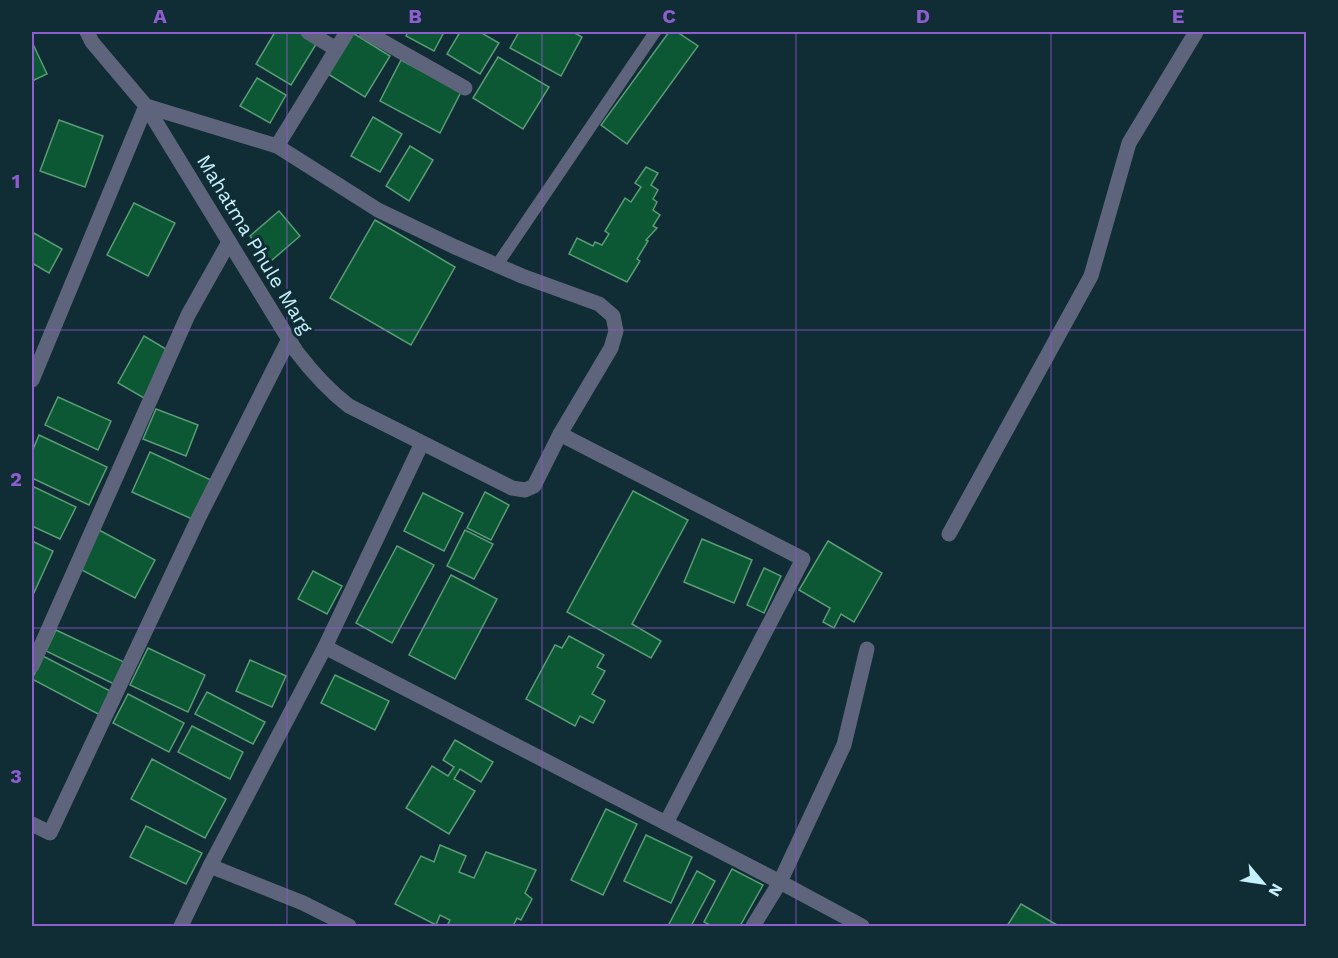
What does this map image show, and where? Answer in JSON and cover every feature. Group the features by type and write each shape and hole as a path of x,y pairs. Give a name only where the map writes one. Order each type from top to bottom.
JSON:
{"street":[{"name":"Mahatma Phule Marg","path":"87,32 92,42 146,106 311,372 349,406 512,488 525,490 534,486 560,435 611,348 616,331 613,316 599,304 497,265"},
{"path":"308,32 336,49"},
{"path":"277,146 346,32"},
{"path":"366,32 465,88"},
{"path":"949,534 1091,276 1129,144 1196,32"},
{"path":"32,380 146,106 277,146 378,210 455,248 497,265"},
{"path":"32,666 188,315 229,242"},
{"path":"32,824 50,833 200,517 289,339"},
{"path":"560,435 804,559 666,823"},
{"path":"181,927 210,866 325,647 422,443"},
{"path":"325,647 780,882 862,927"},
{"path":"753,927 780,882 844,745 867,649"},
{"path":"210,866 303,903 349,927"}],"lane":[{"path":"497,265 655,32"}],"building":[{"path":"275,32 301,32 318,41 291,85 256,64"},
{"path":"408,32 444,32 434,51 406,36"},
{"path":"460,32 480,32 499,43 480,74 447,54"},
{"path":"519,32 573,32 582,37 561,76 510,48"},
{"path":"669,32 677,32 698,46 627,144 601,125"},
{"path":"353,33 390,56 365,97 328,74"},
{"path":"32,42 47,74 32,81"},
{"path":"498,57 549,87 523,129 473,98"},
{"path":"401,60 461,92 440,133 380,101"},
{"path":"257,78 286,95 270,123 240,106"},
{"path":"373,117 402,134 380,172 351,156"},
{"path":"59,120 103,136 85,187 40,171"},
{"path":"410,146 433,160 409,201 386,186"},
{"path":"646,167 658,173 651,185 658,190 653,199 657,202 653,210 660,215 653,226 657,228 646,240 648,241 637,259 640,261 627,282 569,254 577,238 593,246 595,242 602,245 609,234 605,231 625,198 631,202 641,187 635,183"},
{"path":"134,203 175,223 148,276 107,255"},
{"path":"279,211 300,236 271,261 250,236"},
{"path":"375,220 455,267 411,345 330,298"},
{"path":"32,232 62,249 49,273 32,263"},
{"path":"144,336 171,352 144,398 118,383"},
{"path":"58,397 111,421 98,450 45,425"},
{"path":"156,409 198,425 186,456 143,439"},
{"path":"39,435 107,467 89,505 32,478 32,452"},
{"path":"150,452 211,480 192,519 132,492"},
{"path":"32,486 76,507 60,539 32,526"},
{"path":"633,491 688,520 632,624 661,641 651,658 567,612"},
{"path":"485,492 509,505 491,540 467,528"},
{"path":"423,493 463,513 444,551 404,531"},
{"path":"99,530 155,560 135,598 78,568"},
{"path":"465,530 493,544 474,579 447,566"},
{"path":"702,539 752,560 734,603 684,582"},
{"path":"32,541 53,551 32,597"},
{"path":"828,541 882,573 854,622 841,614 834,628 823,622 830,608 799,590"},
{"path":"397,546 434,565 392,643 356,623"},
{"path":"764,568 781,576 764,613 747,605"},
{"path":"313,571 342,586 327,614 298,599"},
{"path":"451,575 497,599 455,679 409,655"},
{"path":"56,630 124,662 114,684 46,651"},
{"path":"569,636 604,655 597,667 605,671 592,694 605,701 593,723 580,716 575,726 526,699 555,645 562,648"},
{"path":"148,648 205,675 188,712 130,685"},
{"path":"43,656 112,692 100,715 32,679"},
{"path":"250,660 286,676 272,707 236,691"},
{"path":"335,675 389,701 375,730 321,703"},
{"path":"207,692 265,722 253,744 195,714"},
{"path":"128,694 184,723 169,752 113,723"},
{"path":"192,726 243,752 230,779 178,752"},
{"path":"455,740 493,762 481,782 460,769 454,779 475,791 449,834 406,808 432,766 448,776 454,767 443,760"},
{"path":"152,759 226,799 205,838 131,799"},
{"path":"606,809 637,824 603,895 571,880"},
{"path":"146,826 202,853 186,884 130,857"},
{"path":"646,835 692,857 671,903 624,881"},
{"path":"440,845 466,856 459,872 474,878 486,852 536,870 525,893 532,899 521,920 517,918 513,926 447,926 450,920 440,915 436,925 395,904 421,856 434,862"},
{"path":"732,869 763,885 740,926 712,926 704,922"},
{"path":"697,871 715,881 691,926 668,926"},
{"path":"1021,904 1057,925 1007,926"}]}
